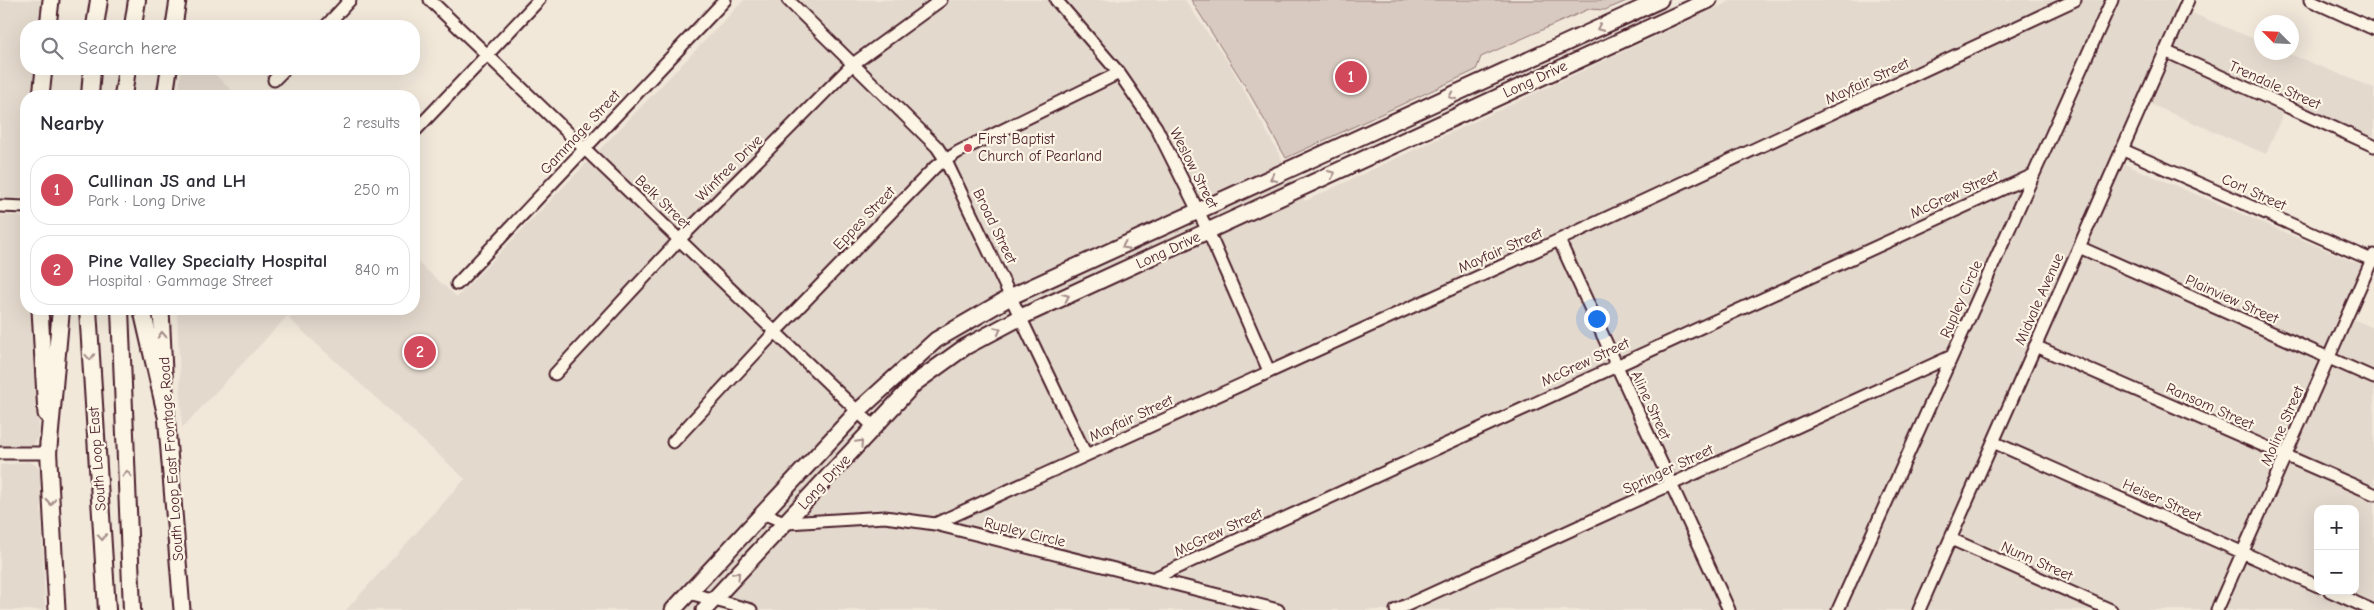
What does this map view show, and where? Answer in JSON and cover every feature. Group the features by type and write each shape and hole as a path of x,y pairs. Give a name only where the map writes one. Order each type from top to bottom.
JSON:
{"highway":[{"path":"96,20 99,0"},
{"path":"134,20 137,0"},
{"path":"124,90 126,75"},
{"path":"48,453 60,315"},
{"name":"South Loop East","path":"88,315 107,610"},
{"name":"South Loop East","path":"120,315 132,610"},
{"path":"143,315 166,414"}],"main road":[{"path":"49,20 51,0"},
{"path":"175,20 178,0"},
{"name":"Long Drive","path":"673,610 857,412 936,340 1012,296 1660,0"},
{"name":"Long Drive","path":"709,605 915,384 965,347 1022,317 1709,0"},
{"path":"1629,14 1636,33"},
{"path":"1521,64 1529,82"},
{"path":"42,90 43,75"},
{"path":"166,90 168,75"},
{"path":"1402,119 1410,137"},
{"path":"1294,168 1303,187"},
{"path":"1100,257 1107,278"},
{"path":"40,315 57,610"},
{"name":"South Loop East Frontage Road","path":"161,315 166,414 182,610"}],"street":[{"path":"332,20 350,0"},
{"name":"Belk Street","path":"430,0 585,147 774,333 875,428"},
{"path":"420,126 539,0"},
{"name":"Gammage Street","path":"457,284 725,0"},
{"name":"Broad Street","path":"788,0 937,147 945,159 1012,296 1086,455"},
{"name":"Winfree Drive","path":"555,374 680,239 853,64 941,0"},
{"name":"Weslow Street","path":"1056,0 1120,73 1156,127 1208,231 1270,371"},
{"name":"Mayfair Street","path":"934,524 1559,240 2075,0"},
{"name":"Rupley Circle","path":"1838,610 2112,0"},
{"name":"Midvale Avenue","path":"1919,610 2188,0"},
{"path":"2310,0 2374,29"},
{"name":"Trendale Street","path":"2165,51 2374,146"},
{"name":"Eppes Street","path":"673,442 774,333 945,159 1120,73"},
{"path":"274,80 279,75"},
{"name":"Corl Street","path":"2121,149 2373,259"},
{"name":"McGrew Street","path":"1152,579 2033,175"},
{"path":"0,206 20,207"},
{"name":"Aline Street","path":"1559,240 1728,610"},
{"name":"Plainview Street","path":"2078,247 2374,378"},
{"name":"Moline Street","path":"2217,610 2373,259"},
{"name":"Ransom Street","path":"2035,346 2374,494"},
{"name":"Springer Street","path":"1396,610 1952,356"},
{"name":"Heiser Street","path":"1993,442 2314,584"},
{"path":"0,454 48,453"},
{"name":"Rupley Circle","path":"762,513 787,523 885,516 934,524 1278,610"},
{"name":"Nunn Street","path":"1951,539 2111,610"},
{"path":"689,593 709,605 751,610"},
{"path":"2339,595 2372,610"}],"shaded area":[{"path":"0,0 44,0 42,20 20,20 20,75 37,75 35,90 20,90 20,198 0,200"},
{"path":"744,0 1185,0 1230,65 1305,201 1733,0 2177,0 2175,6 2254,39 2254,60 2299,60 2299,58 2374,88 2374,138 2289,99 2266,154 2150,104 2122,163 2362,265 2339,313 2374,328 2374,610 346,610 465,479 288,318 291,315 420,315 420,264 457,297"},
{"path":"1191,0 1629,0 1605,10 1589,9 1481,57 1476,70 1286,158 1244,84"},
{"path":"181,75 215,75 232,90 179,90"},
{"path":"0,215 20,217 20,315 33,315 39,426 35,443 29,448 0,449"},
{"path":"177,315 288,315 182,428"},
{"path":"29,462 36,465 40,471 45,610 0,610 0,465"}],"place":[{"name":"Cullinan JS and LH","path":"1351,77"},
{"name":"First Baptist Church of Pearland","path":"968,148"},
{"name":"Pine Valley Specialty Hospital","path":"420,352"}]}
